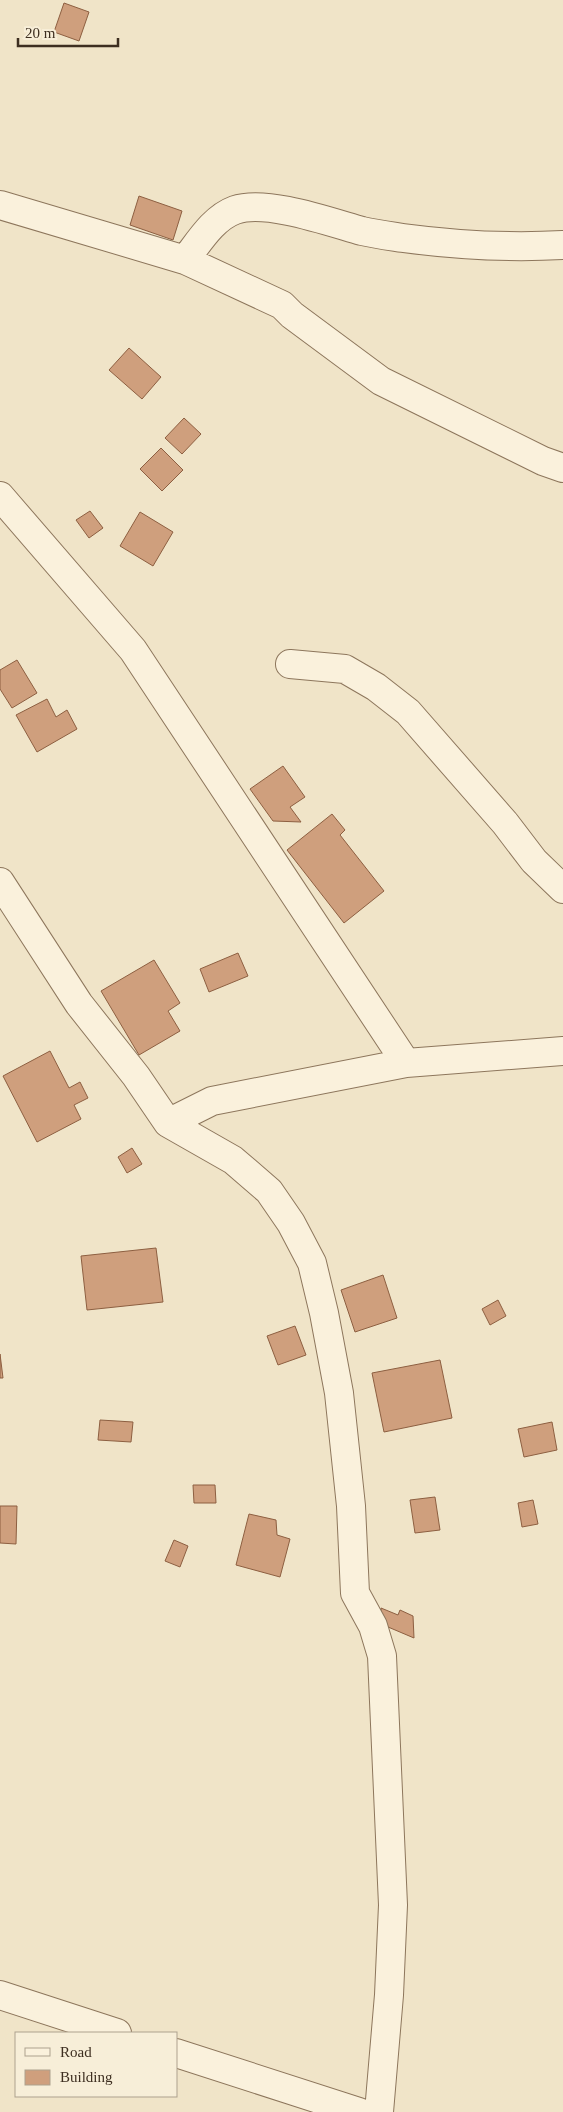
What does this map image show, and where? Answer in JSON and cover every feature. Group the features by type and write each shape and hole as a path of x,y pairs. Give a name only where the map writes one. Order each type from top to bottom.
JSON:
{"street":[{"path":"0,205 185,260 282,305 292,315 381,381 543,461 563,468"},
{"path":"185,260 216,220 237,209 257,207 322,219 364,231 404,238 467,244 563,245"},
{"path":"0,496 133,650 406,1063"},
{"path":"290,664 345,669 376,688 408,712 505,824 534,861 563,889"},
{"path":"0,882 79,1004 136,1076 168,1123 233,1160 269,1191 290,1223 312,1263 324,1313 341,1412 351,1506 355,1594 373,1626 382,1656 393,1906 389,1995 378,2112"},
{"path":"168,1123 212,1101 406,1063 563,1051"},
{"path":"0,1995 114,2032"},
{"path":"178,2054 359,2112"}],"building":[{"path":"64,3 89,12 79,41 54,32"},
{"path":"139,196 182,211 173,240 130,225"},
{"path":"129,348 161,377 142,399 109,370"},
{"path":"184,418 201,434 182,454 165,438"},
{"path":"161,448 183,470 162,491 140,469"},
{"path":"90,511 103,528 89,538 76,520"},
{"path":"140,512 173,532 153,566 120,546"},
{"path":"17,660 37,693 12,708 0,689 0,670"},
{"path":"47,699 56,717 67,710 77,729 37,752 16,715"},
{"path":"283,766 305,797 290,807 301,822 273,821 250,789"},
{"path":"332,814 345,830 340,835 384,891 344,923 287,850"},
{"path":"238,953 248,976 209,992 200,969"},
{"path":"154,960 180,1003 168,1011 180,1031 139,1055 101,991"},
{"path":"50,1051 69,1088 80,1082 88,1098 74,1105 81,1119 37,1142 3,1076"},
{"path":"132,1148 142,1164 127,1173 118,1157"},
{"path":"156,1248 163,1302 87,1310 81,1256"},
{"path":"383,1275 397,1318 355,1332 341,1290"},
{"path":"498,1300 506,1316 490,1325 482,1309"},
{"path":"295,1326 306,1355 278,1365 267,1336"},
{"path":"0,1354 3,1378 0,1378"},
{"path":"440,1360 452,1418 384,1432 372,1373"},
{"path":"100,1420 133,1422 131,1442 98,1440"},
{"path":"552,1422 557,1450 524,1457 518,1429"},
{"path":"193,1485 215,1485 216,1503 194,1503"},
{"path":"435,1497 440,1530 415,1533 410,1500"},
{"path":"533,1500 538,1524 522,1527 518,1503"},
{"path":"0,1506 17,1506 16,1544 0,1543"},
{"path":"249,1514 276,1520 277,1535 290,1539 280,1577 236,1565"},
{"path":"174,1540 188,1546 180,1567 165,1561"},
{"path":"381,1608 398,1615 400,1610 413,1616 414,1638 381,1624"}]}
